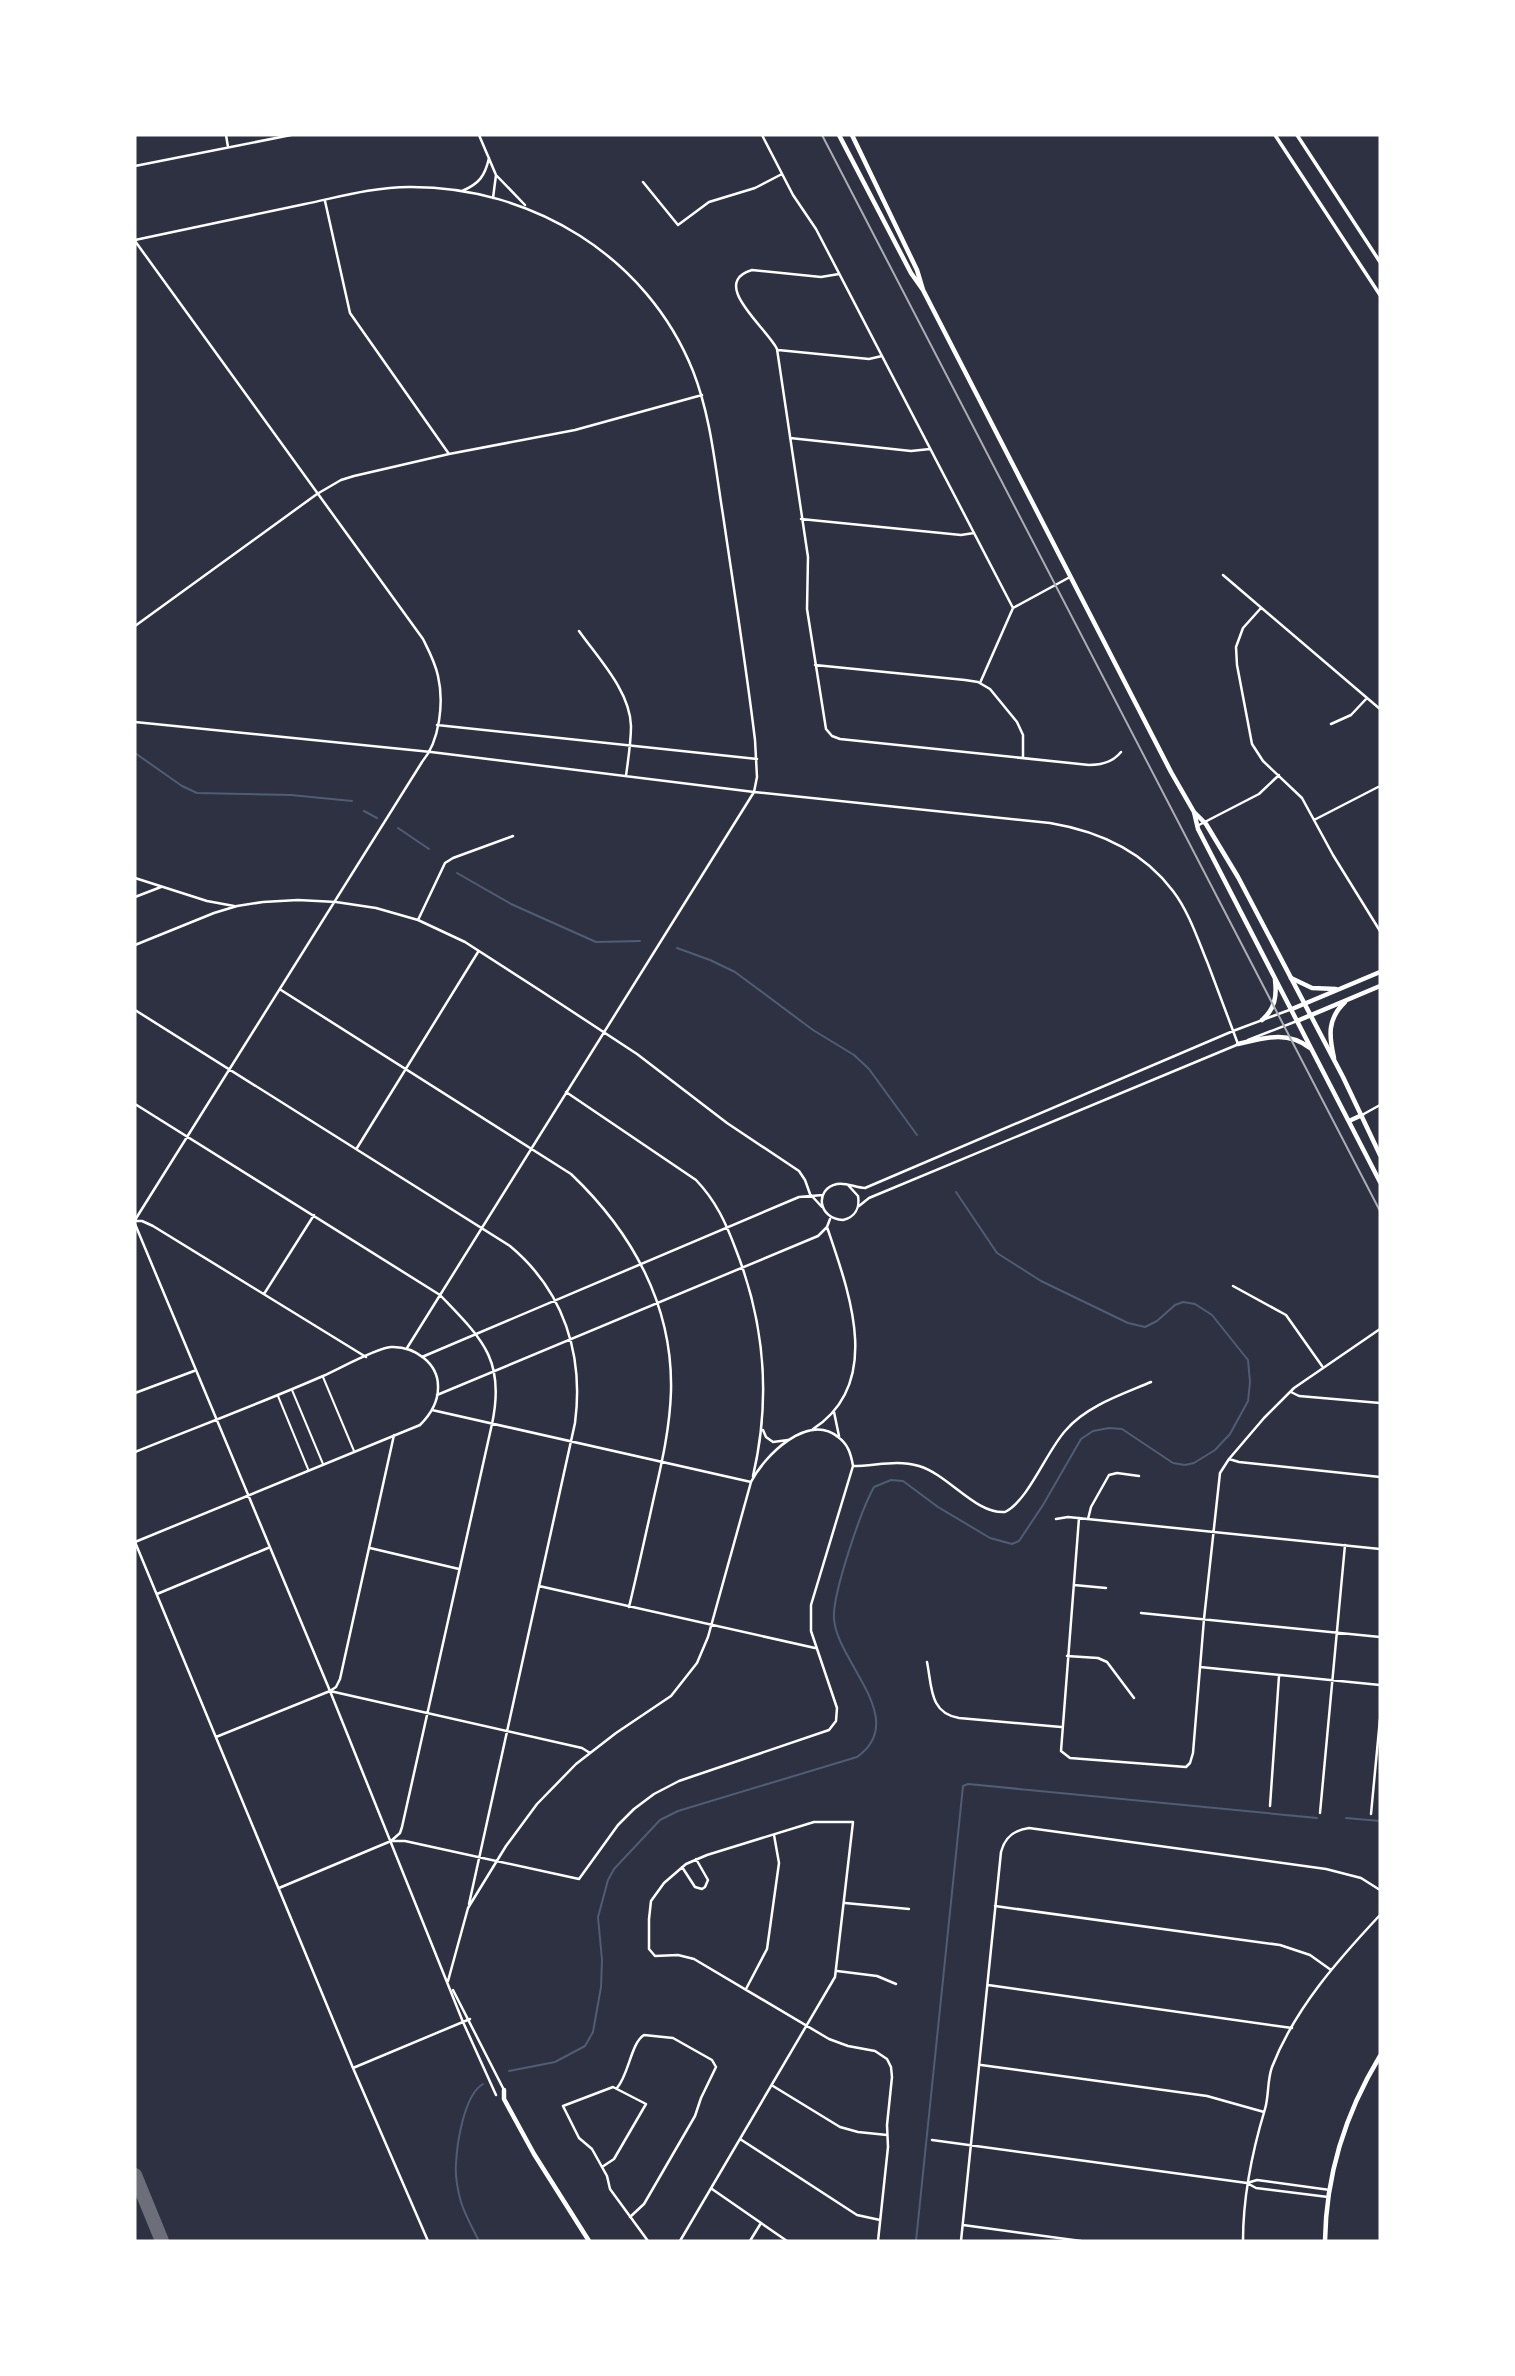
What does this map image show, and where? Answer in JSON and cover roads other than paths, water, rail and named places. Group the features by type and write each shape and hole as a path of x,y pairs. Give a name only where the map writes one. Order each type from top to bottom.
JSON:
{"main road":[{"path":"839,135 914,279 923,290"},
{"path":"843,143 853,136 917,270 923,290 1194,812 1197,826 1380,1182"},
{"path":"878,211 886,207"},
{"path":"1194,812 1204,822 1252,903 1380,1155"},
{"path":"1240,910 1252,903"},
{"path":"1292,1009 1380,972"},
{"path":"1262,1020 1276,999 1274,975"},
{"path":"1290,976 1312,988 1340,988"},
{"path":"1297,1021 1380,986"},
{"path":"1335,1062 1330,1026 1339,1009 1350,999"},
{"path":"1238,1044 1283,1036 1298,1040 1313,1049"},
{"path":"1349,1121 1362,1115"},
{"path":"1325,2241 1328,2197 1338,2148 1351,2111 1380,2056"},
{"path":"504,2090 504,2099 534,2154 589,2241"},
{"path":"496,2095 504,2099"}],"street":[{"path":"226,135 228,148"},
{"path":"135,166 291,135"},
{"path":"479,135 496,175 528,208"},
{"path":"762,135 816,229 1013,608"},
{"path":"1275,135 1380,295"},
{"path":"1297,135 1380,262"},
{"path":"462,191 472,187 483,177 489,158"},
{"path":"643,182 678,225 709,202 748,191 782,174"},
{"path":"493,198 496,175"},
{"path":"135,1222 422,762 431,752 440,693 438,676 423,639 135,240 325,200 396,188 462,191 528,208 569,228 611,257 646,293 663,314 685,353 702,395 725,528 757,759 757,777 754,792 407,1348"},
{"path":"325,200 350,313 450,453"},
{"path":"839,274 821,277 752,270 743,274 736,285 740,300 777,349 807,557 807,609 824,725 828,733 835,738 1093,765 1114,759 1121,752"},
{"path":"777,349 869,359 882,356"},
{"path":"135,626 317,494 341,480 450,453 575,429 702,395"},
{"path":"790,438 911,450 930,449"},
{"path":"801,519 961,535 974,533"},
{"path":"1223,575 1380,709"},
{"path":"980,683 1013,608 1070,577"},
{"path":"1261,608 1239,634 1236,647 1236,660 1252,744 1262,761 1298,793 1380,932"},
{"path":"579,631 611,676 625,702 630,718 626,776"},
{"path":"815,665 980,683 993,693 1020,726 1024,741 1023,758"},
{"path":"1331,724 1351,715 1367,698"},
{"path":"135,722 431,752 754,792 1050,823 1080,829 1109,839 1143,861 1173,891 1193,927 1238,1044"},
{"path":"437,726 757,759"},
{"path":"1197,826 1259,794 1279,775"},
{"path":"1314,820 1380,786"},
{"path":"418,920 445,863 513,836"},
{"path":"135,878 207,901 237,906"},
{"path":"135,897 162,886"},
{"path":"135,945 214,913 237,906 282,900 336,902 376,908 418,920 479,951 651,1064 735,1129 799,1171 810,1194 831,1218 843,1220 856,1212 864,1201 881,1193 1297,1021"},
{"path":"357,1148 479,951"},
{"path":"281,990 571,1174 620,1228 641,1264 666,1332 671,1376 670,1408 662,1461 629,1607"},
{"path":"822,1207 823,1195 828,1188 836,1184 865,1188 1233,1031 1292,1009"},
{"path":"135,1010 482,1227 528,1262 542,1278 571,1339 578,1390 571,1440 477,1857 468,1908 449,1981 504,2090"},
{"path":"468,1908 537,1804 565,1774 616,1733 671,1696 697,1663 712,1625 751,1482 762,1427 763,1355 756,1312 743,1267 712,1198 696,1180 566,1092"},
{"path":"135,1104 440,1295 477,1334 491,1357 495,1371 496,1400 492,1424 400,1833 391,1841 279,1888"},
{"path":"1362,1115 1380,1105"},
{"path":"848,1185 858,1196 856,1212"},
{"path":"422,1357 800,1196 823,1195"},
{"path":"264,1294 314,1215"},
{"path":"437,1396 818,1236 831,1218"},
{"path":"135,1222 142,1221 153,1226 366,1357"},
{"path":"135,1222 449,1981 463,2022 496,2095"},
{"path":"751,1482 765,1460 791,1439 811,1430 834,1412 851,1382 855,1362 855,1339 844,1279 827,1227"},
{"path":"1233,1286 1286,1315 1322,1367"},
{"path":"1079,1518 1061,1727 1062,1753 1070,1758 1180,1769 1188,1766 1193,1753 1218,1479 1229,1459 1290,1391 1380,1329"},
{"path":"135,1452 390,1347 407,1348 422,1357 430,1364 437,1378 437,1396 432,1410 420,1425 394,1433 135,1542 353,2068 428,2241"},
{"path":"135,1393 195,1370"},
{"path":"853,1466 892,1462 922,1466 951,1482 987,1510 1005,1512 1017,1503 1065,1430 1092,1411 1151,1382"},
{"path":"1290,1391 1305,1397 1380,1403"},
{"path":"432,1410 751,1482"},
{"path":"391,1841 405,1841 575,1880 583,1878 618,1825 654,1794 679,1781 829,1730 836,1721 837,1709 810,1622 811,1607 853,1466 850,1452 837,1432 834,1412"},
{"path":"762,1427 766,1437 773,1442 791,1439"},
{"path":"811,1430 827,1430 842,1439"},
{"path":"216,1737 337,1687 394,1433"},
{"path":"1229,1459 1380,1477"},
{"path":"1088,1519 1091,1507 1109,1475 1117,1473 1139,1476"},
{"path":"1056,1519 1079,1518 1380,1549"},
{"path":"1320,1813 1345,1545"},
{"path":"157,1594 268,1548"},
{"path":"370,1548 460,1569"},
{"path":"1073,1584 1106,1588"},
{"path":"539,1586 817,1648"},
{"path":"1141,1613 1380,1637"},
{"path":"1067,1656 1098,1658 1107,1662 1134,1698"},
{"path":"927,1662 935,1702 946,1714 959,1718 1061,1727"},
{"path":"1200,1667 1380,1685"},
{"path":"1270,1806 1279,1675"},
{"path":"330,1691 582,1748 590,1753"},
{"path":"1371,1814 1380,1718"},
{"path":"680,2241 807,2026 837,1971 853,1822 814,1822 696,1859 682,1867 659,1888 651,1901 649,1949 652,1955 690,1957 746,1989 807,2026 835,2042 875,2050 887,2059 892,2077 878,2241"},
{"path":"961,2241 1001,1852 1004,1843 1014,1832 1029,1829 1326,1869 1361,1878 1380,1890"},
{"path":"746,1989 767,1949 779,1863 774,1834"},
{"path":"682,1867 695,1886 702,1889 708,1880 696,1859"},
{"path":"845,1903 909,1909"},
{"path":"995,1906 1291,1947 1310,1955 1331,1970"},
{"path":"1243,2241 1247,2183 1272,2066 1292,2028 1331,1970 1380,1915"},
{"path":"837,1971 877,1976 896,1984"},
{"path":"988,1986 1292,2028"},
{"path":"353,2068 470,2019"},
{"path":"617,2088 624,2078 638,2040 643,2035 673,2038 712,2060 716,2067 699,2101 695,2116 644,2204 630,2217"},
{"path":"980,2065 1206,2096 1264,2112"},
{"path":"772,2085 846,2129 887,2135"},
{"path":"602,2167 614,2158 646,2104 617,2088 610,2087 563,2106 579,2138 590,2146 602,2167 610,2189 648,2241"},
{"path":"740,2139 860,2217 880,2220"},
{"path":"932,2140 1247,2183 1256,2188 1328,2197"},
{"path":"1247,2183 1257,2180 1330,2190"},
{"path":"711,2189 787,2241"},
{"path":"750,2241 761,2223"},
{"path":"963,2225 1081,2241"}],"lane":[{"path":"322,1376 354,1451"},
{"path":"292,1389 323,1464"},
{"path":"278,1395 308,1469"}],"waterway":[{"path":"135,753 182,786 197,793 291,795 352,801"},
{"path":"364,811 377,818"},
{"path":"398,828 429,849"},
{"path":"457,873 511,904 596,942 640,941"},
{"path":"677,948 735,972 813,1030 854,1055 869,1069 917,1135"},
{"path":"509,2071 555,2062 585,2046 593,2032 601,1987 602,1960 598,1917 608,1880 614,1869 660,1820 678,1811 857,1757 871,1742 876,1726 874,1708 846,1654 834,1619 848,1553 874,1487 891,1480 903,1481 938,1507 990,1538 1012,1544 1019,1541 1043,1505 1081,1439 1093,1431 1122,1429 1173,1463 1185,1465 1194,1463 1215,1450 1230,1434 1248,1401 1248,1360 1212,1315 1195,1304 1183,1302 1145,1327 1128,1323 1041,1281 997,1253 956,1192"},
{"path":"916,2241 963,1786 968,1784 1317,1818"},
{"path":"1346,1818 1380,1821"},
{"path":"479,2241 461,2202 456,2168 466,2109 476,2090 483,2084"}],"railway":[{"path":"822,135 1380,1211"}]}
